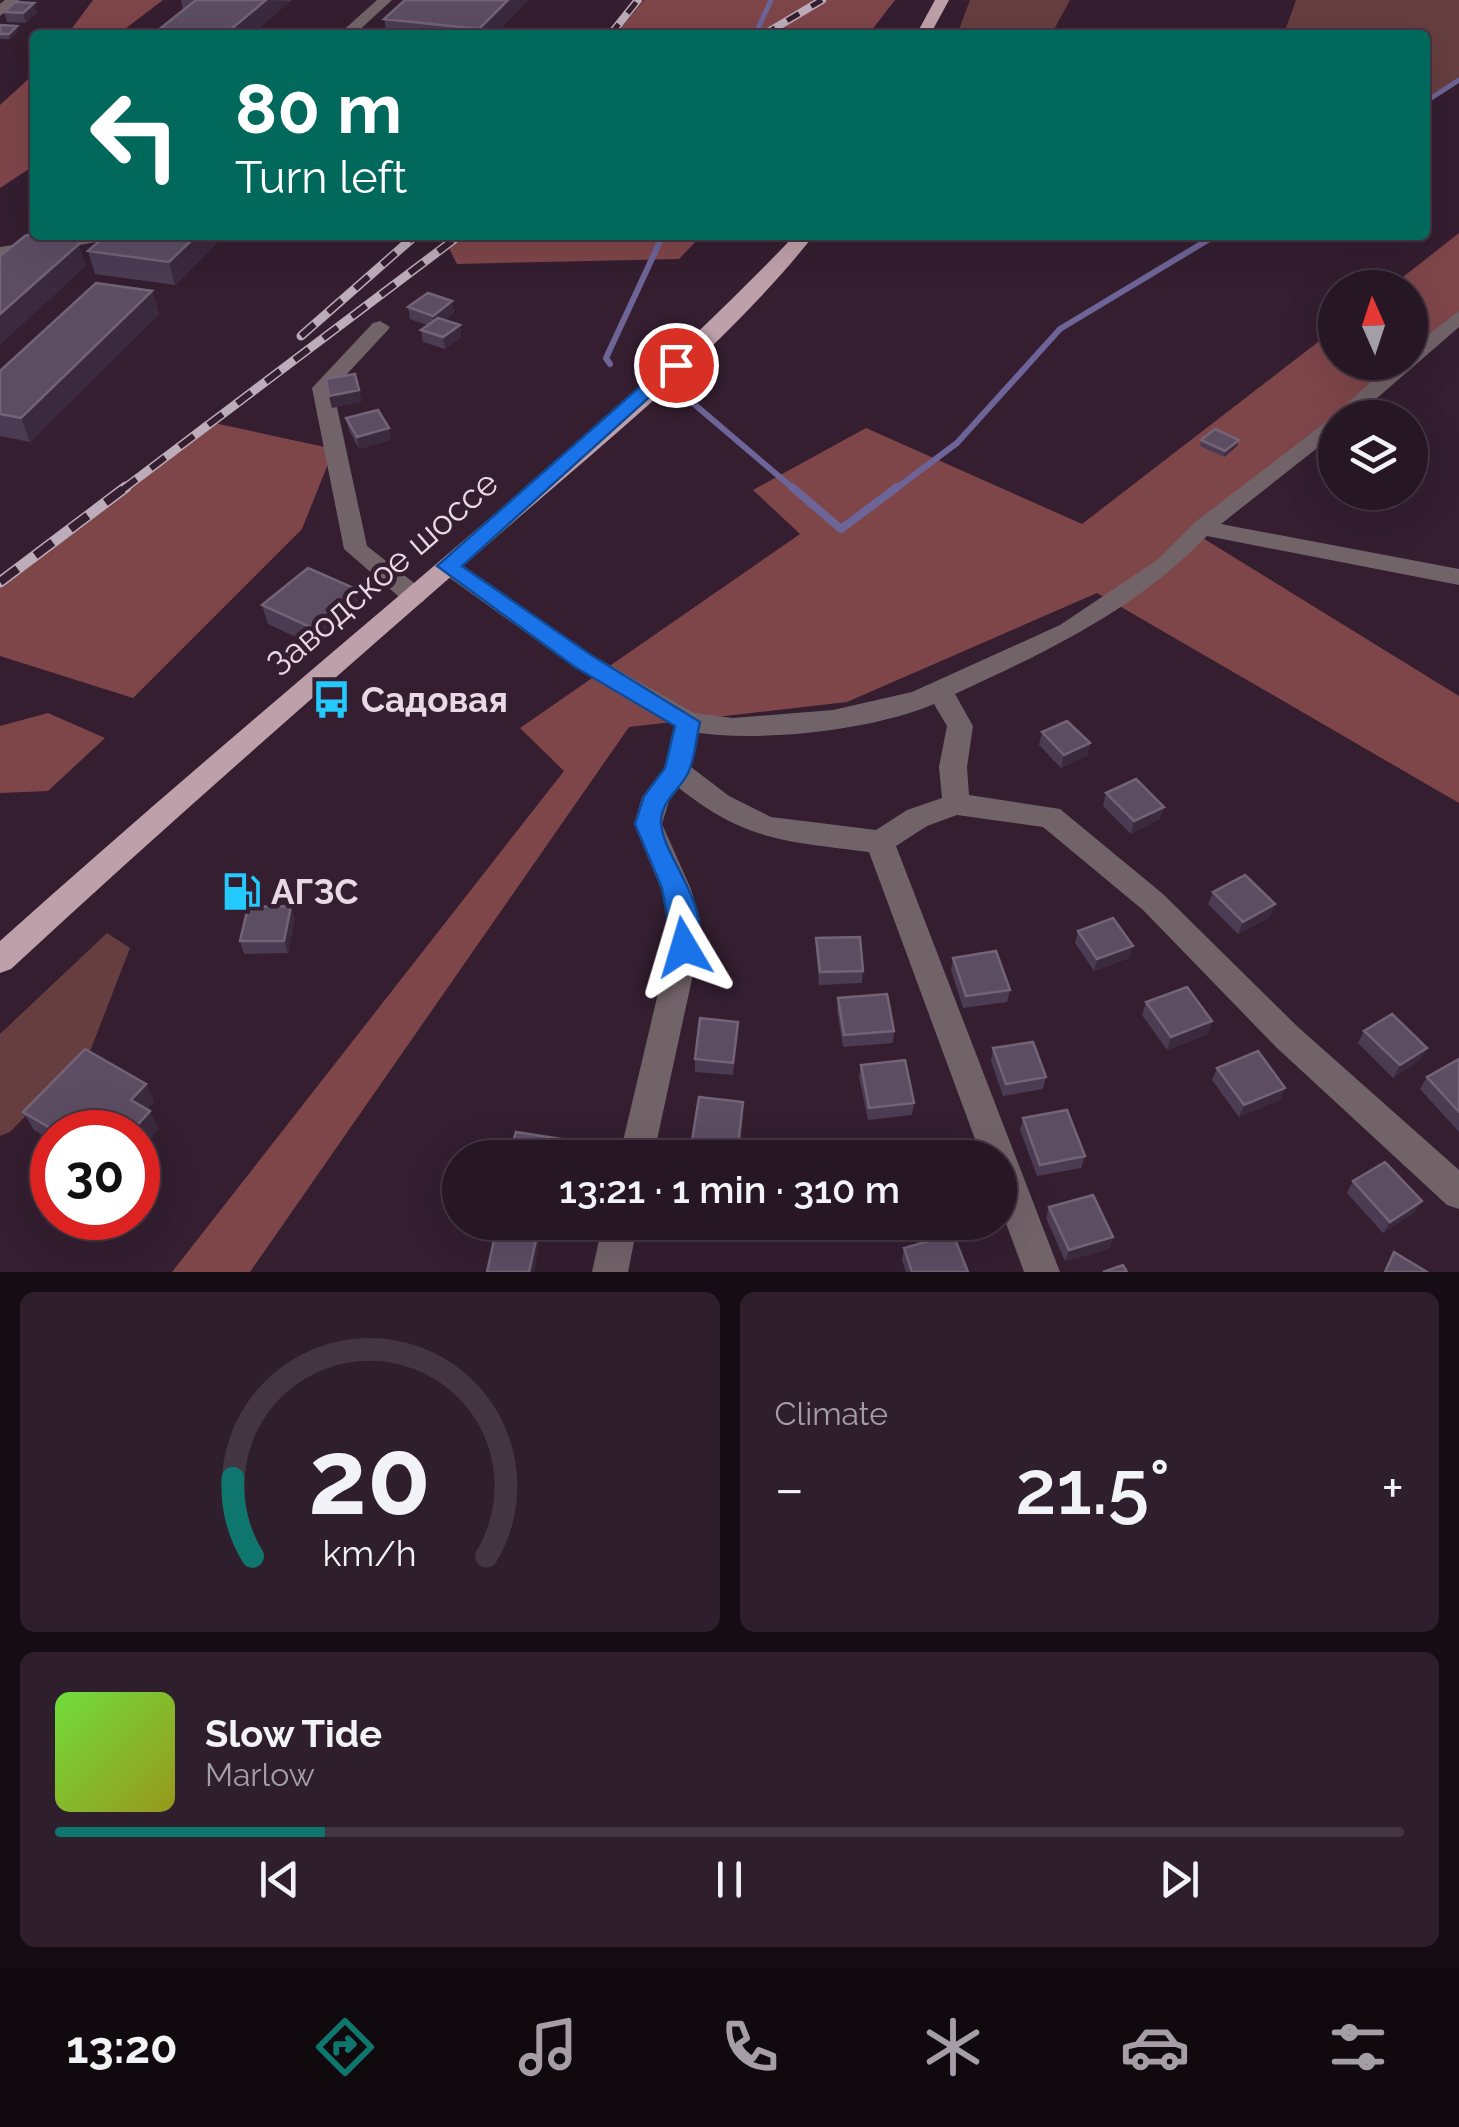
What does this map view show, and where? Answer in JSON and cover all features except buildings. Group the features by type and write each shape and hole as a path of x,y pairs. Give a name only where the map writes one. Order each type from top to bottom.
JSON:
{"main road":[{"path":"926,30 942,0"},
{"name":"Заводское шоссе","path":"0,960 724,320 801,240"}],"street":[{"path":"351,30 385,0"},
{"path":"0,253 78,240"},
{"path":"1428,344 1459,317"},
{"path":"380,327 322,388 356,549 414,596"},
{"path":"1362,400 1386,380"},
{"path":"448,566 583,661 688,722 733,728 833,720 940,691 1070,631 1165,566 1202,528 1318,436"},
{"path":"1202,528 1459,577"},
{"path":"940,691 960,726 954,767 956,804"},
{"path":"640,1140 684,947 684,920 676,888 648,824 656,796 677,770 688,722"},
{"path":"677,770 719,804 766,827 880,842 917,818 956,804 1050,817 1153,902 1287,1037 1459,1193"},
{"path":"880,842 993,1140"},
{"path":"1017,1204 1042,1272"},
{"path":"610,1272 618,1240"}],"shaded area":[{"path":"93,0 163,0 124,30 71,30"},
{"path":"644,0 895,0 872,30 619,30"},
{"path":"970,0 1070,0 1054,30 959,30"},
{"path":"1296,0 1459,0 1459,80 1430,96 1430,30 1284,30"},
{"path":"30,78 30,168 0,188 0,105"},
{"path":"1459,233 1459,322 1428,347 1428,270 1412,270"},
{"path":"462,240 697,240 679,259 457,264 449,248"},
{"path":"1318,342 1318,380 1386,380 1361,400 1318,400 1318,434 1193,532 1459,696 1459,803 1097,593 847,702 629,727 250,1272 172,1272 564,771 520,728 800,534 753,490 866,428 1082,524"},
{"path":"205,421 334,449 302,529 133,698 0,656 0,587"},
{"path":"48,713 105,738 48,791 0,793 0,726"},
{"path":"107,933 130,948 91,1049 10,1132 0,1136 0,1034"}],"waterway":[{"path":"757,30 771,0"},
{"path":"1430,99 1459,80"},
{"path":"610,364 606,358 661,240"},
{"path":"894,490 957,443 1060,329 1208,240"},
{"path":"687,398 795,490"},
{"path":"792,487 841,529 897,487"}],"railway":[{"path":"614,30 638,0"},
{"path":"771,30 822,0"},
{"path":"301,336 410,240"},
{"path":"122,490 453,240"},
{"path":"0,582 126,487"}],"place":[{"name":"Садовая","path":"331,699"},
{"name":"АГЗС","path":"241,891"}],"route":[{"path":"676,365 448,566 494,594 583,661 688,722 677,770 656,796 648,824 676,888 684,920 684,947"}]}
